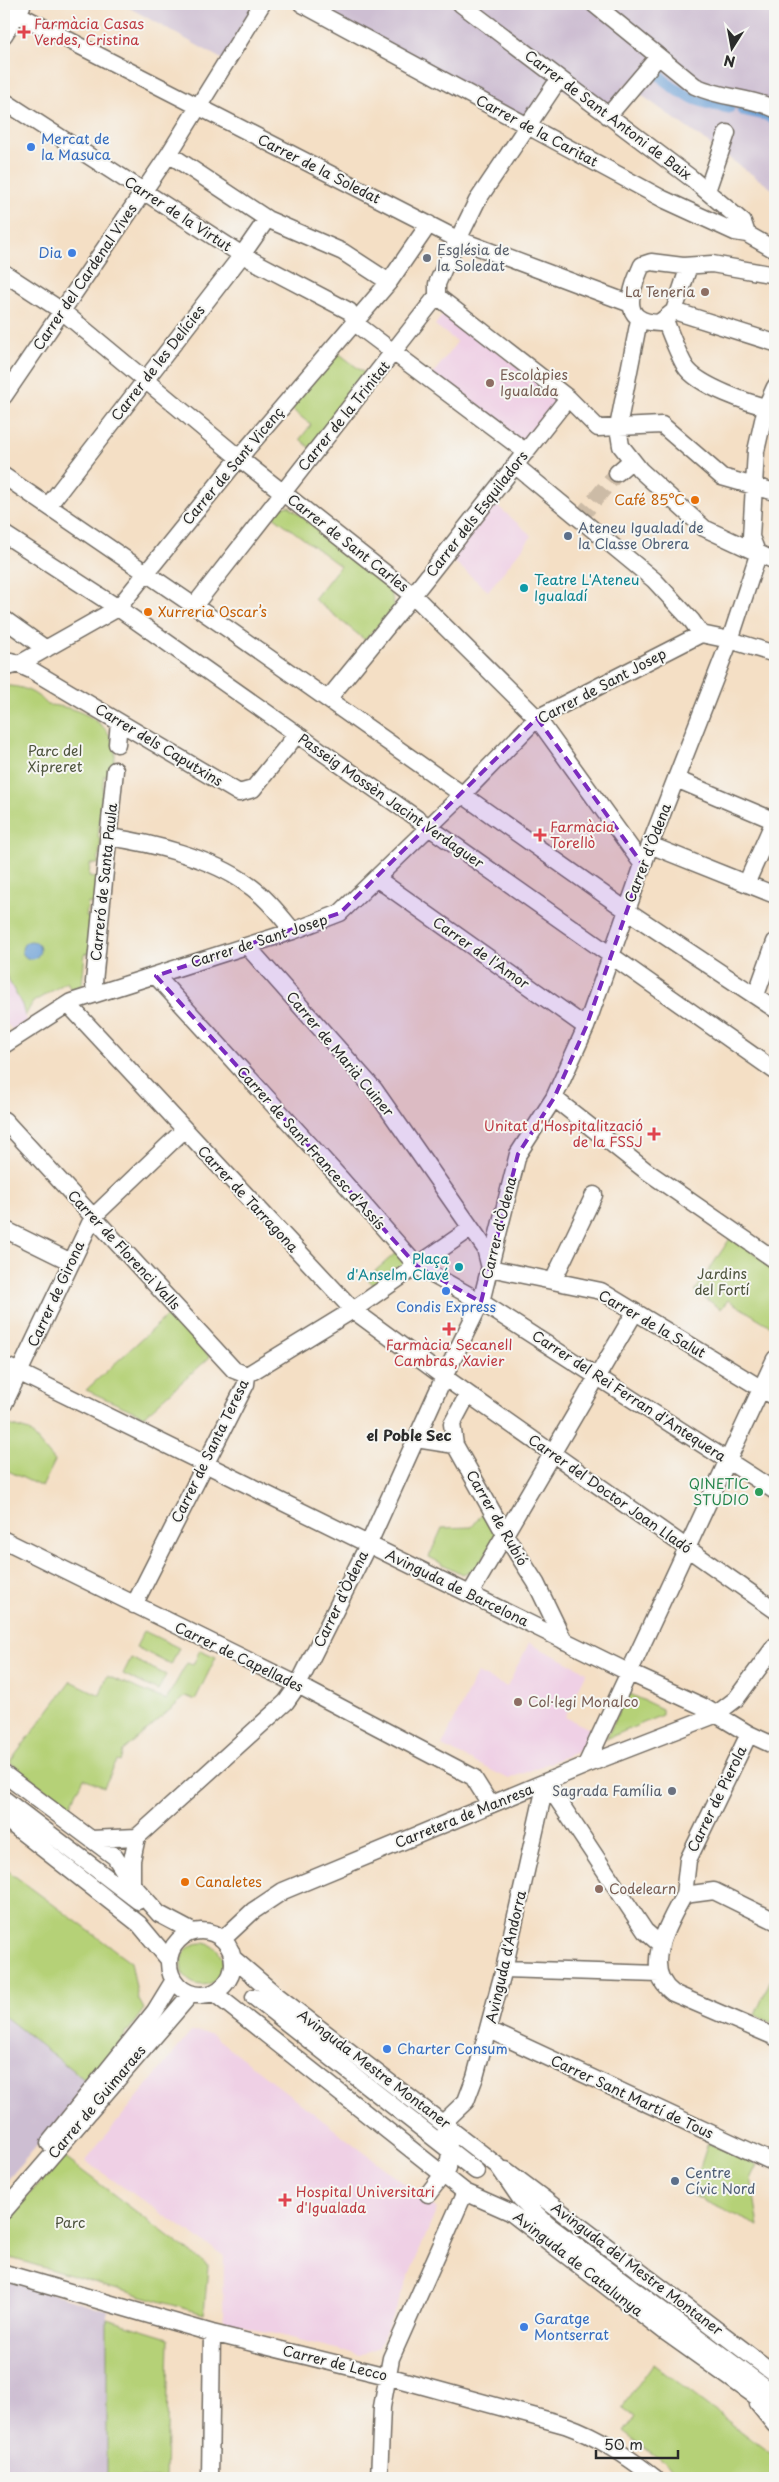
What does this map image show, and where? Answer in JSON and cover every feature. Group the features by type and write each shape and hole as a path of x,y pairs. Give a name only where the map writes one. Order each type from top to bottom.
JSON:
{"street":[{"name":"Carrer del Cardenal Vives","path":"4,396 169,154 262,4"},
{"name":"Carrer de la Caritat","path":"302,4 701,217 735,232 747,234 775,250"},
{"name":"Carrer de Sant Antoni de Baix","path":"460,4 709,193 743,222 747,234"},
{"path":"594,4 696,86 712,94 747,98 775,109"},
{"name":"Carrer de la Soledat","path":"15,8 199,107 457,240 631,304"},
{"path":"4,34 15,8"},
{"path":"608,116 658,57"},
{"name":"Carrer de la Trinitat","path":"194,606 394,354 437,296 436,284 477,201 559,79"},
{"name":"Carrer de la Virtut","path":"4,101 242,255 350,311 360,327 526,452"},
{"path":"701,217 727,133"},
{"path":"169,154 267,219 343,252 389,282"},
{"name":"Carrer de les Delícies","path":"48,506 145,378 242,255 267,219"},
{"name":"Carrer de Sant Vicenç","path":"9,664 46,649 118,608 145,572 239,458 389,282 429,224"},
{"path":"683,266 687,272 670,316 659,323 639,320 632,312 633,288 642,265 651,262 683,266 712,264 775,275"},
{"name":"Carrer de Sant Carles","path":"4,273 62,311 239,458 413,595 537,718 642,865"},
{"path":"437,296 568,398 598,428 662,425 722,477 775,492"},
{"path":"670,316 697,320 759,336 775,343"},
{"path":"670,316 685,366 693,375 770,415"},
{"path":"639,320 618,427 620,446 664,494 704,528 758,555 775,561"},
{"path":"758,555 751,537 756,451 770,415 775,387"},
{"name":"Carrer dels Esquiladors","path":"328,699 516,466 568,398"},
{"path":"617,473 632,460"},
{"path":"516,466 654,580 692,621 701,634 730,640 775,654"},
{"path":"4,476 328,699 626,910 775,1009"},
{"name":"Passeig Mossèn Jacint Verdaguer","path":"4,534 118,608 775,1071"},
{"name":"Carrer d'Òdena","path":"137,1836 290,1698 298,1686 368,1544 444,1377 481,1302 518,1154 554,1098 586,1027 642,865 730,640 758,555"},
{"path":"4,620 46,649"},
{"name":"Carrer de Sant Josep","path":"4,1045 68,1004 293,931 340,913 462,795 537,718 701,634"},
{"name":"Carrer dels Caputxins","path":"9,664 119,722 239,793 252,789 297,734"},
{"path":"117,744 119,722"},
{"name":"Carreró de Santa Paula","path":"95,994 94,982 115,770"},
{"path":"676,779 775,821 747,882"},
{"path":"109,837 128,840 199,859 232,874 248,884 263,897 293,931"},
{"path":"650,845 747,882 775,895"},
{"name":"Carrer de l'Amor","path":"376,878 586,1027"},
{"path":"756,996 775,942"},
{"name":"Carrer de Marià Cuiner","path":"247,946 374,1089 485,1248 490,1268"},
{"name":"Carrer de Sant Francesc d'Assís","path":"156,976 340,1178 416,1266 481,1302"},
{"name":"Carrer de Tarragona","path":"68,1004 353,1310 444,1377"},
{"path":"554,1098 645,1170 775,1260"},
{"name":"Carrer de Florenci Valls","path":"4,1120 234,1370 247,1375"},
{"name":"Carrer de Girona","path":"4,1404 93,1217 184,1130"},
{"path":"553,1282 594,1196"},
{"path":"4,1229 71,1262"},
{"name":"Carrer de Santa Teresa","path":"134,1605 247,1381 247,1375 353,1310 470,1229"},
{"name":"Carrer de la Salut","path":"490,1268 601,1291 768,1392"},
{"name":"Carrer del Rei Ferran d'Antequera","path":"481,1302 599,1376 775,1491"},
{"path":"470,1594 506,1536 635,1312"},
{"path":"586,1765 728,1460 768,1392 775,1359"},
{"name":"Avinguda de Barcelona","path":"4,1365 564,1641 704,1707 749,1734 775,1746"},
{"name":"Carrer del Doctor Joan Lladó","path":"444,1377 775,1610"},
{"name":"Carrer de Rubió","path":"468,1394 452,1424 455,1445 506,1536 536,1583 564,1641"},
{"path":"416,1439 455,1445"},
{"name":"Carrer de Capellades","path":"4,1540 298,1686 473,1777"},
{"name":"Carretera de Manresa","path":"223,1939 253,1911 283,1891 490,1804 715,1715 736,1699 775,1646"},
{"name":"Carrer de Pierola","path":"684,1895 688,1860 749,1734"},
{"path":"4,1774 115,1857 132,1884 159,1914"},
{"path":"473,1777 490,1804"},
{"path":"469,1813 475,1797 476,1786 473,1777"},
{"path":"546,1782 645,1931 661,1945"},
{"name":"Avinguda d'Andorra","path":"444,2122 466,2101 489,2030 546,1782"},
{"path":"4,1799 109,1880 159,1914 193,1932"},
{"path":"4,1818 138,1924 169,1960 174,1980 178,1986 191,1994 200,1996 214,1993 228,1982 233,1971 234,1959 230,1948 223,1939 208,1932 193,1932 182,1937 174,1944 169,1960"},
{"path":"91,1839 137,1836 132,1860 132,1884"},
{"path":"775,1921 714,1891 684,1895 665,1930 661,1945 659,1974 664,1986 673,1993 775,2037"},
{"name":"Avinguda Mestre Montaner","path":"234,1959 275,1994 444,2122 498,2166 511,2184"},
{"path":"504,1969 659,1974"},
{"name":"Carrer de Guimaraes","path":"4,2194 102,2080 155,2011 174,1980"},
{"name":"Avinguda de Catalunya","path":"214,1993 465,2192 510,2212 664,2331 775,2410"},
{"name":"Carrer de Guimaraes","path":"4,2211 191,1994"},
{"path":"254,1997 476,2171"},
{"name":"Carrer Sant Martí de Tous","path":"489,2030 775,2162"},
{"path":"428,2194 448,2168 450,2152 444,2122"},
{"name":"Avinguda del Mestre Montaner","path":"498,2166 515,2176 775,2374"},
{"name":"Avinguda de Catalunya","path":"511,2184 520,2198 548,2224 775,2395"},
{"path":"379,2478 382,2407 391,2358 465,2192"},
{"name":"Carrer de Lecco","path":"4,2273 212,2333 387,2376 587,2433 615,2449 655,2478"},
{"path":"210,2478 212,2333"},
{"path":"756,2360 775,2390"},
{"path":"744,2387 775,2425"}],"highlighted area":[{"path":"537,718 643,865 586,1027 554,1098 518,1154 481,1302 417,1266 156,976 340,913"}],"shaded area":[{"path":"127,4 265,4 229,63 126,6"},
{"path":"307,4 775,4 775,191 626,84 606,112 552,84 527,122"},
{"name":"Escolàpies Igualada","path":"446,310 561,401 525,446 432,375 457,342 435,325"},
{"path":"493,502 532,536 488,591 449,557"},
{"path":"4,972 22,1005 27,1022 13,1030 4,1021"},
{"name":"Col·legi Monalco","path":"529,1643 587,1672 565,1717 596,1732 589,1747 509,1779 442,1746 477,1673 507,1687"},
{"path":"4,2016 90,2084 4,2184"},
{"name":"Hospital Universitari d'Igualada","path":"191,2032 210,2033 437,2209 379,2347 360,2355 223,2321 224,2256 85,2161"},
{"path":"4,2279 107,2310 107,2478 4,2478"}],"green space":[{"path":"337,352 368,376 310,448 300,439 311,425 289,407"},
{"path":"289,506 389,586 395,607 365,640 314,599 340,566 273,516 279,508"},
{"name":"Parc del Xipreret","path":"4,686 22,688 38,696 48,705 67,708 87,715 104,728 110,736 115,752 112,776 104,775 98,838 101,839 98,864 90,864 89,877 98,878 95,904 88,903 86,917 94,918 91,954 85,953 82,985 71,989 67,982 33,1002 25,1016 22,1005 4,972"},
{"name":"Jardins del Fortí","path":"731,1237 775,1268 775,1321 772,1327 728,1300 721,1309 695,1291"},
{"path":"398,1251 409,1263 374,1286 367,1278"},
{"path":"170,1313 210,1357 144,1416 86,1390"},
{"path":"9,1425 29,1431 55,1461 42,1487 4,1469 4,1435"},
{"path":"484,1511 498,1534 476,1569 462,1574 429,1557 442,1528 472,1527"},
{"path":"144,1631 179,1648 171,1665 136,1647"},
{"path":"200,1650 216,1657 195,1700 186,1696 123,1751 120,1762 117,1761 104,1787 84,1778 69,1808 10,1762 71,1681 100,1695 107,1676 166,1700 187,1663 193,1665"},
{"path":"131,1658 166,1675 158,1691 123,1674"},
{"path":"628,1693 662,1709 662,1715 606,1739"},
{"path":"4,1868 131,1962 138,1998 144,2009 90,2084 4,2016"},
{"path":"202,1943 217,1949 223,1964 217,1979 202,1985 187,1979 181,1964 187,1949"},
{"path":"771,1979 775,1981 775,2024 755,2015"},
{"path":"708,2143 757,2165 751,2177 759,2226 691,2195"},
{"name":"Parc","path":"64,2157 208,2266 204,2314 4,2256 4,2221"},
{"path":"107,2319 169,2338 166,2478 107,2478"},
{"path":"653,2364 775,2457 775,2478 684,2478 624,2432 635,2417 622,2407"}],"water":[{"path":"27,941 35,941 40,946 38,957 27,959 22,954 22,946"}],"waterway":[{"path":"658,74 681,93 699,101 729,108"},
{"path":"742,110 766,115 775,121"}],"tunnel":[{"path":"579,519 617,473"}],"place":[{"name":"Farmàcia Casas Verdes, Cristina","path":"24,32"},
{"name":"Mercat de la Masuca","path":"31,147"},
{"name":"Dia","path":"72,253"},
{"name":"Església de la Soledat","path":"427,258"},
{"name":"La Teneria","path":"705,292"},
{"name":"Escolàpies Igualada","path":"490,383"},
{"name":"Café 85°C","path":"695,500"},
{"name":"Ateneu Igualadí de la Classe Obrera","path":"568,536"},
{"name":"Teatre L'Ateneu Igualadí","path":"524,588"},
{"name":"Xurreria Oscar’s","path":"148,612"},
{"name":"Farmàcia Torellò","path":"540,835"},
{"name":"Unitat d'Hospitalització de la FSSJ","path":"654,1134"},
{"name":"Plaça d'Anselm Clavé","path":"459,1267"},
{"name":"Condis Express","path":"446,1291"},
{"name":"Farmàcia Secanell Cambras, Xavier","path":"449,1329"},
{"name":"QINETIC STUDIO","path":"759,1492"},
{"name":"Col·legi Monalco","path":"518,1702"},
{"name":"Sagrada Família","path":"672,1791"},
{"name":"Canaletes","path":"185,1882"},
{"name":"Codelearn","path":"599,1889"},
{"name":"Charter Consum","path":"387,2049"},
{"name":"Centre Cívic Nord","path":"675,2181"},
{"name":"Hospital Universitari d'Igualada","path":"285,2200"},
{"name":"Garatge Montserrat","path":"524,2327"}],"district":[{"name":"el Poble Sec","path":"409,1436"}]}
